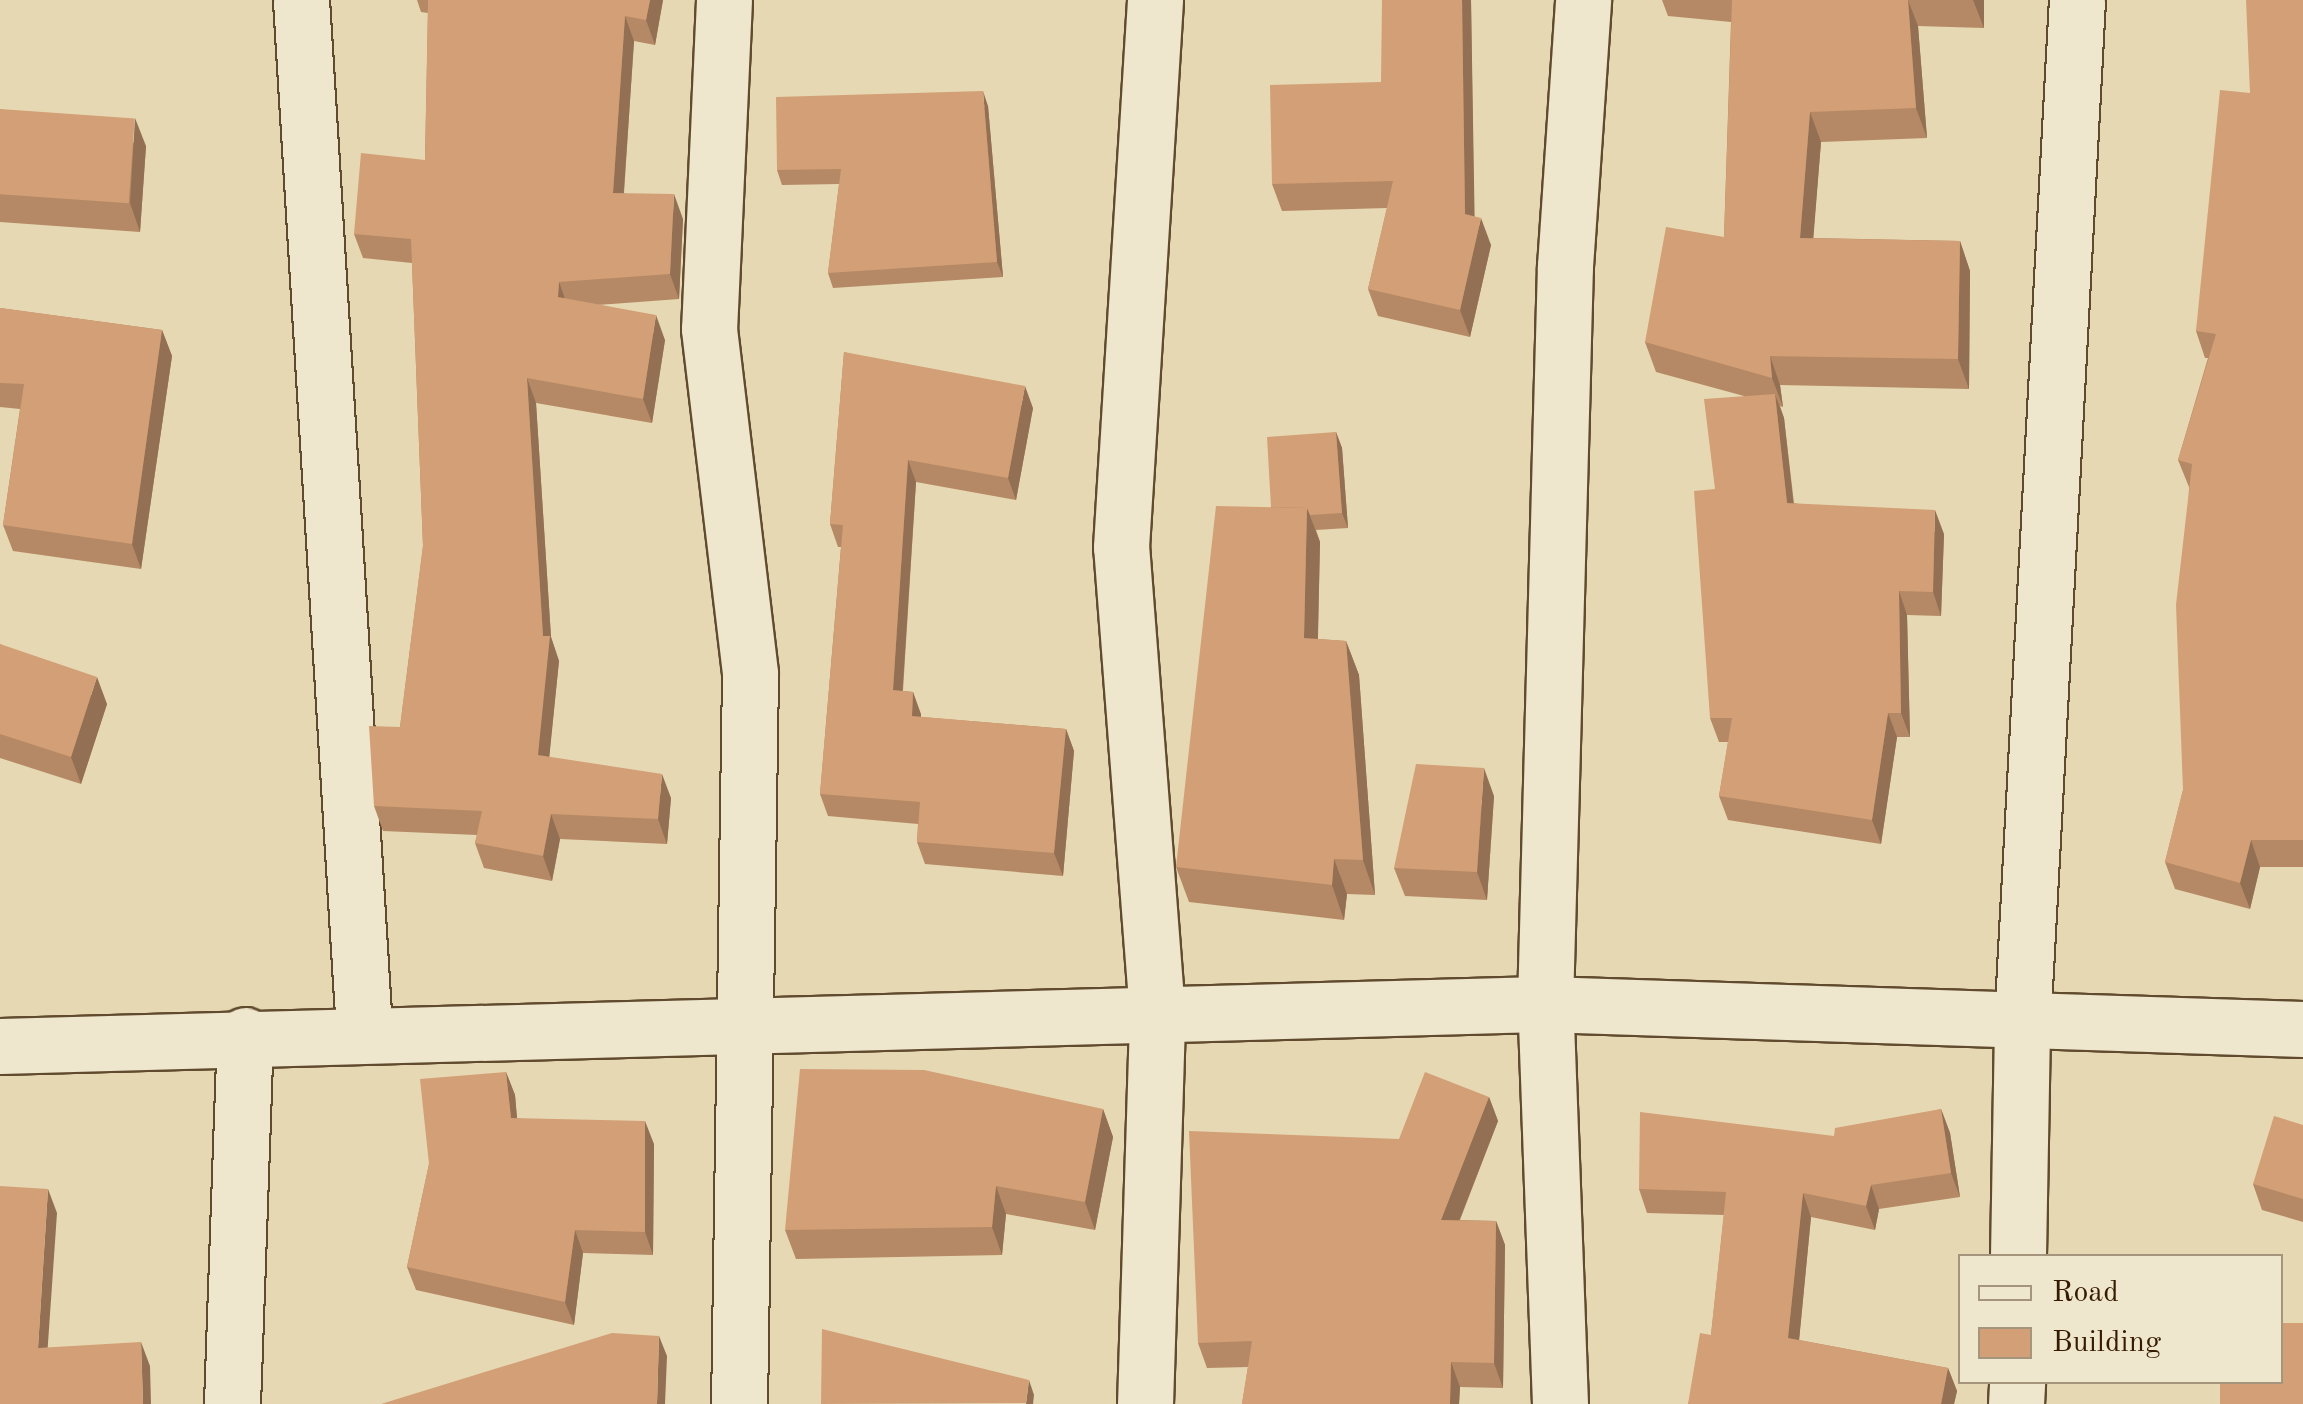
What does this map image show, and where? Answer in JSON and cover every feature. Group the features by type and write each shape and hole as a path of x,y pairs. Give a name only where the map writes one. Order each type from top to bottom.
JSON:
{"street":[{"path":"301,0 364,1032"},
{"path":"724,0 709,328 750,674 740,1021 739,1404"},
{"path":"1145,1404 1157,1013 1121,547 1155,0"},
{"path":"1560,1404 1545,1004 1565,266 1583,0"},
{"path":"2018,1254 2022,1025 2077,0"},
{"path":"0,1046 740,1021 1545,1004 2022,1025 2303,1029"},
{"path":"232,1404 244,1035"}],"building":[{"path":"428,0 650,0 646,20 625,16 613,193 674,194 670,274 559,282 558,297 656,315 643,399 527,378 543,636 550,636 538,755 662,774 658,819 551,814 543,856 475,843 482,811 374,806 369,726 400,727 423,546 411,239 354,234 361,153 425,160"},
{"path":"1382,0 1462,0 1465,214 1481,218 1460,310 1368,289 1393,181 1272,184 1270,85 1381,82"},
{"path":"1732,0 1908,0 1916,108 1810,112 1800,238 1960,241 1958,359 1770,356 1772,378 1645,342 1666,227 1724,237"},
{"path":"2246,0 2303,0 2303,840 2251,840 2240,883 2165,862 2183,790 2176,605 2192,464 2178,460 2216,334 2196,331 2220,90 2250,93"},
{"path":"983,91 997,262 828,273 841,169 777,170 776,97"},
{"path":"0,109 135,118 129,203 0,194"},
{"path":"0,308 162,330 132,544 3,525 24,384 0,383"},
{"path":"844,352 1025,386 1008,478 908,460 893,690 913,692 912,716 1066,729 1054,853 917,842 920,802 820,794 843,525 830,524"},
{"path":"1775,394 1787,503 1935,510 1933,592 1899,591 1901,713 1888,713 1872,820 1719,796 1732,718 1710,718 1694,491 1715,489 1704,399"},
{"path":"1336,432 1342,513 1310,515 1307,508 1271,507 1267,437"},
{"path":"1216,506 1307,508 1304,638 1346,641 1363,860 1334,859 1332,885 1176,867"},
{"path":"0,644 97,677 71,757 0,734"},
{"path":"1416,764 1484,768 1477,872 1394,868"},
{"path":"800,1069 924,1070 1103,1109 1085,1202 996,1186 992,1227 785,1230"},
{"path":"506,1072 511,1118 645,1121 645,1232 575,1230 565,1302 407,1267 429,1164 420,1079"},
{"path":"1425,1072 1489,1097 1441,1220 1496,1221 1494,1363 1451,1362 1450,1404 1242,1404 1252,1341 1198,1343 1189,1131 1399,1139"},
{"path":"1941,1109 1951,1173 1871,1185 1866,1206 1803,1193 1788,1338 1948,1368 1941,1404 1688,1404 1700,1333 1711,1335 1726,1192 1639,1189 1640,1112 1834,1136 1835,1128"},
{"path":"2274,1116 2303,1125 2303,1199 2253,1184"},
{"path":"0,1186 48,1189 38,1348 141,1342 143,1404 0,1404"},
{"path":"2283,1323 2303,1323 2303,1404 2220,1404 2220,1384 2283,1384"},
{"path":"822,1329 1029,1380 1026,1403 821,1404"},
{"path":"612,1333 659,1336 657,1404 381,1404"}]}
